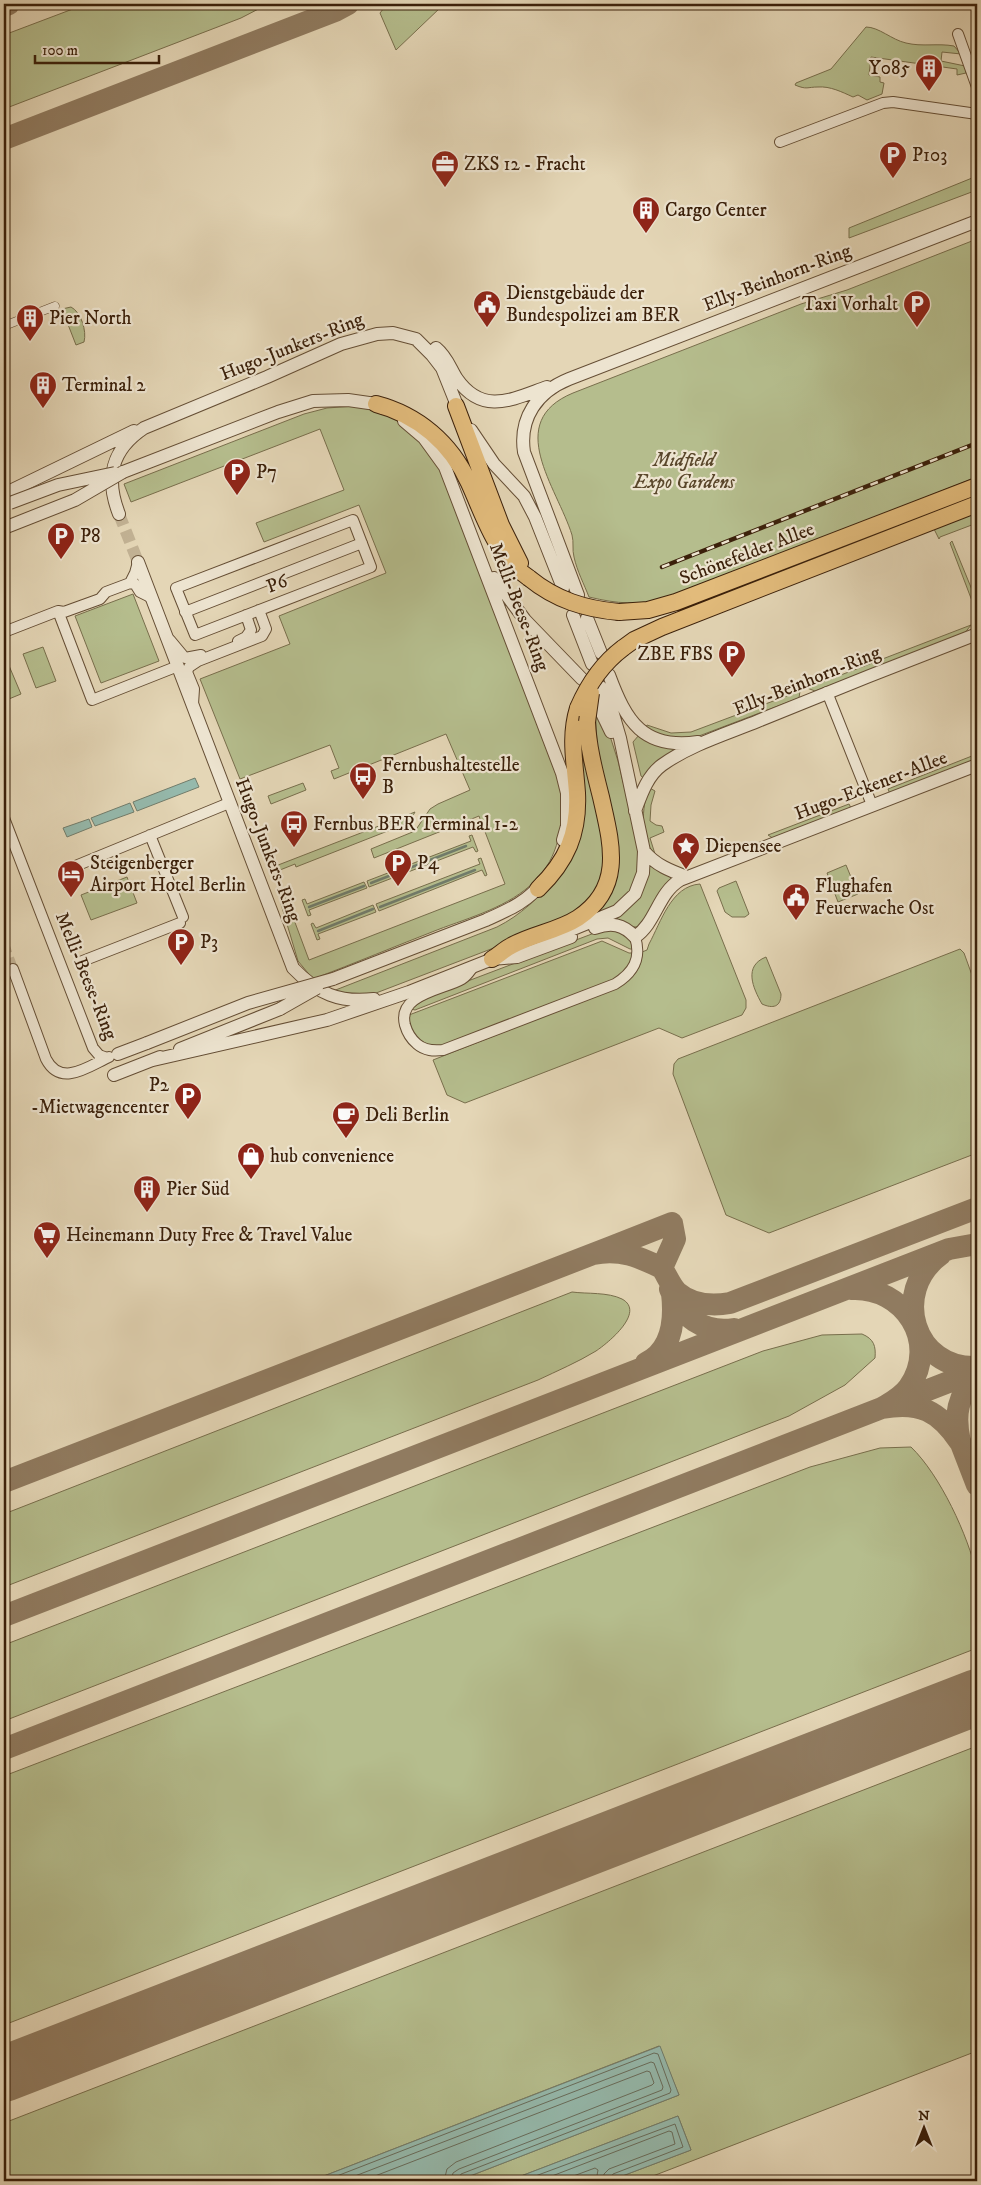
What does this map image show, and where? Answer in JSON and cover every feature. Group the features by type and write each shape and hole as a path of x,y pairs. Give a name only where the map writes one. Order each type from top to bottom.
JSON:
{"highway":[{"name":"Schönefelder Allee","path":"376,404 406,414 421,424 441,442 462,470 492,536 510,564 548,591 574,604 603,611 648,610 676,602 977,486"},
{"path":"456,406 501,525 513,551 530,578"},
{"name":"Schönefelder Allee","path":"538,889 562,862 575,829 577,794 572,739 578,708 583,696 607,662 623,648 655,630 977,504"},
{"path":"492,959 512,946 577,919 597,900 609,878 612,860 611,840 596,779 587,722 588,704 596,676"}],"street":[{"path":"958,34 977,88"},
{"path":"780,142 883,102 977,114"},
{"name":"Elly-Beinhorn-Ring","path":"578,595 530,472 523,443 527,416 539,398 554,385 977,221"},
{"path":"4,326 55,306"},
{"name":"Hugo-Junkers-Ring","path":"119,514 112,489 114,464 126,442 144,428 267,378 342,344 376,334 393,333 429,342 450,364 456,377 465,389 476,398 488,402 512,400 554,385"},
{"path":"416,338 442,368 456,406 484,451 524,496 535,517 563,588"},
{"name":"Melli-Beese-Ring","path":"4,528 75,500 123,472 300,404 337,399 376,404 409,425 435,452 450,476 562,773 567,793 567,826 562,844 549,872 538,889 510,908 486,920 333,979 248,1004 112,1056 72,1074 62,1073 53,1069 46,1059 13,969"},
{"path":"4,494 113,440 144,428"},
{"name":"Melli-Beese-Ring","path":"4,505 58,485 123,472"},
{"name":"P6","path":"353,520 362,543 372,566 195,635 176,588 353,520"},
{"name":"P6","path":"186,612 362,543"},
{"path":"475,544 507,598 524,620 596,676"},
{"path":"4,632 58,611 64,612 100,599 106,592 130,583 138,562"},
{"name":"Hugo-Junkers-Ring","path":"138,562 293,968 309,983 329,995 345,1000 364,1000 380,998 459,966 473,966"},
{"path":"130,583 134,584 140,592 152,598"},
{"path":"193,706 194,690 187,672 189,667 262,636 266,629 259,610"},
{"path":"58,611 92,700 178,666"},
{"path":"166,635 182,656 185,658 196,657 248,635 251,626 246,615"},
{"name":"Hugo-Junkers-Ring","path":"153,1060 327,1020 409,992 473,966 593,922 617,911 631,898 644,874 644,851 620,738 613,714 596,676 574,615"},
{"path":"587,618 601,654"},
{"name":"Elly-Beinhorn-Ring","path":"635,810 647,783 655,771 670,760 708,741 977,634"},
{"name":"Elly-Beinhorn-Ring","path":"596,676 620,703 627,717 644,733 659,741 676,744 708,741"},
{"path":"828,692 872,805"},
{"path":"596,701 607,721 631,794"},
{"name":"Hugo-Eckener-Allee","path":"635,937 647,928 669,888 687,876 977,765"},
{"path":"72,867 229,802"},
{"name":"Melli-Beese-Ring","path":"4,818 93,1048 99,1055 112,1056"},
{"path":"80,962 181,920 150,835"},
{"path":"644,851 649,858 662,866 687,876"},
{"path":"492,959 517,957 605,924 626,928 635,937"},
{"name":"Hugo-Junkers-Ring","path":"473,966 464,978 417,998 407,1005 404,1015 406,1025 412,1039 418,1045 430,1051 443,1050 615,984 629,974 636,963 638,950 635,937"},
{"name":"Melli-Beese-Ring","path":"114,1075 280,1009 333,979"}],"green space":[{"path":"86,4 268,4 241,18 4,109 4,35"},
{"path":"387,4 437,4 441,7 396,50 380,13"},
{"path":"866,27 876,29 906,43 954,46 961,54 942,52 941,61 965,66 966,73 957,75 957,69 871,57 869,75 880,77 880,82 884,83 882,94 867,100 858,95 853,97 827,87 805,88 795,85 831,69"},
{"path":"977,176 977,190 849,238 849,228"},
{"name":"Midfield Expo Gardens","path":"977,239 977,477 666,599 628,603 589,597 575,562 572,535 547,477 541,457 538,438 541,421 552,405 573,393 801,304 847,290"},
{"path":"71,307 78,313 85,333 84,342 76,345 62,309"},
{"path":"355,406 380,412 401,422 439,462 563,793 562,817 558,840 550,862 535,881 514,898 476,916 313,979 298,961 281,904 281,894 284,893 309,960 505,884 479,816 374,858 371,849 415,831 430,809 470,790 446,734 334,779 331,771 339,768 330,745 240,779 200,679 290,644 279,616 386,573 359,505 264,542 256,523 344,490 320,429 131,502 124,484 304,414 327,408"},
{"path":"977,512 977,523 939,539 934,529"},
{"path":"952,541 977,602 977,614 950,543"},
{"path":"133,594 159,661 101,683 75,616"},
{"path":"971,625 964,634 815,691 807,688"},
{"path":"43,647 56,681 36,688 23,654"},
{"path":"7,661 21,694 4,701 4,662"},
{"path":"800,691 799,698 691,739 672,739 645,728 647,725 671,733 691,732"},
{"path":"595,710 610,736 618,761 638,843 638,879 623,902 583,920 607,894"},
{"path":"579,725 607,863 593,897 559,923 376,993 364,996 333,991 497,927 522,911 557,877"},
{"path":"639,735 659,746 674,749 673,754 645,779 641,776 633,742"},
{"path":"977,754 977,760 890,794 888,789"},
{"path":"303,783 306,790 271,804 268,796"},
{"path":"648,787 655,791 651,805 650,821 662,826 664,832 650,838 655,854 646,840 643,822"},
{"path":"849,804 851,808 774,839 768,835"},
{"path":"415,812 411,819 403,825 296,867 295,864 275,872 273,867"},
{"path":"472,835 478,851 476,852 473,847 369,887 367,881 471,841 469,836"},
{"path":"481,858 487,875 485,876 482,870 379,911 376,904 480,864 478,859"},
{"path":"650,863 672,877 644,923 634,927 617,920 617,917"},
{"path":"846,865 858,894 838,902 827,873"},
{"path":"127,877 137,903 91,920 81,895"},
{"path":"736,881 749,914 745,917 732,917 725,912 717,891 719,888"},
{"path":"364,882 367,888 309,910 311,915 308,916 302,900 305,899 307,904"},
{"path":"700,884 746,1000 746,1008 742,1015 682,1038 659,1028 465,1103 447,1095 433,1060 620,986 636,972 641,963 642,952 647,950 668,906 674,898 690,886"},
{"path":"373,905 376,912 318,934 320,939 317,940 311,924 313,923 316,928"},
{"path":"605,929 619,932 626,936 634,949 630,949 608,938 597,939 415,1010 411,1009 431,995"},
{"path":"602,941 629,953 634,953 629,966 623,973 611,981 438,1047 421,1041 411,1027 409,1015"},
{"path":"960,949 964,953 977,989 977,1153 769,1233 726,1215 673,1074 674,1064 678,1059"},
{"path":"766,957 781,994 780,1002 776,1006 762,1004 753,984 752,972 754,966"},
{"path":"572,1292 604,1294 616,1297 622,1299 628,1305 630,1311 627,1319 616,1334 602,1347 582,1359 538,1380 4,1587 4,1514"},
{"path":"862,1334 873,1343 875,1358 845,1385 789,1416 4,1721 4,1645 763,1351 822,1335"},
{"path":"911,1447 932,1473 952,1506 973,1559 978,1582 979,1602 976,1634 972,1650 4,2025 4,1776 810,1467 880,1448"},
{"path":"977,1746 977,2051 640,2181 609,2181 691,2150 678,2116 508,2181 457,2181 679,2095 659,2046 311,2181 4,2181 4,2123"}],"water":[{"path":"195,778 199,787 137,811 133,802"},
{"path":"130,803 134,812 95,826 91,818"},
{"path":"89,819 92,827 67,837 63,828"},
{"path":"660,2046 679,2095 457,2181 311,2181"},
{"path":"678,2116 691,2150 609,2181 508,2181"}],"waterway":[{"path":"371,883 466,846"},
{"path":"380,907 475,870"},
{"path":"309,907 364,886"},
{"path":"318,931 373,909"}],"taxiway":[{"path":"4,6 9,4"},
{"path":"4,139 335,11 348,4"},
{"path":"662,1268 675,1290 689,1300 703,1304 730,1303 977,1208"},
{"path":"4,1482 672,1223 675,1239 662,1268 637,1257 621,1253 603,1252 593,1254"},
{"path":"4,1616 949,1249 977,1244"},
{"path":"940,1255 925,1271 916,1289 913,1307 916,1326 924,1343 938,1356 955,1365 977,1367"},
{"path":"670,1289 674,1299 694,1321 713,1329 734,1329"},
{"path":"851,1289 870,1291 887,1297 901,1307 912,1320 918,1335 920,1352 918,1370 906,1391 882,1408 907,1406 927,1411 944,1423 960,1442 957,1414 961,1398 977,1375"},
{"path":"646,1363 655,1357 667,1342 672,1323 672,1293"},
{"path":"4,1749 977,1371"},
{"path":"955,1428 977,1485"},
{"path":"970,1700 977,1694"}],"runway":[{"path":"4,2074 977,1697"}],"tunnel":[{"path":"119,514 138,562"},
{"path":"4,944 13,969"}],"railway":[{"path":"662,567 977,443"}],"place":[{"name":"Y085","path":"929,92"},
{"name":"P103","path":"893,179"},
{"name":"ZKS 12 - Fracht","path":"445,188"},
{"name":"Cargo Center","path":"646,234"},
{"name":"Dienstgebäude der Bundespolizei am BER","path":"487,328"},
{"name":"Taxi Vorhalt","path":"917,328"},
{"name":"Pier North","path":"30,342"},
{"name":"Terminal 2","path":"43,409"},
{"name":"P7","path":"237,496"},
{"name":"P8","path":"61,560"},
{"name":"ZBE FBS","path":"732,678"},
{"name":"Fernbushaltestelle B","path":"363,800"},
{"name":"Fernbus BER Terminal 1-2","path":"294,848"},
{"name":"Diepensee","path":"686,870"},
{"name":"P4","path":"398,887"},
{"name":"Steigenberger Airport Hotel Berlin","path":"71,898"},
{"name":"Flughafen Feuerwache Ost","path":"796,921"},
{"name":"P3","path":"181,966"},
{"name":"P2 -Mietwagencenter","path":"188,1120"},
{"name":"Deli Berlin","path":"346,1139"},
{"name":"hub convenience","path":"251,1180"},
{"name":"Pier Süd","path":"147,1213"},
{"name":"Heinemann Duty Free & Travel Value","path":"47,1259"}]}
